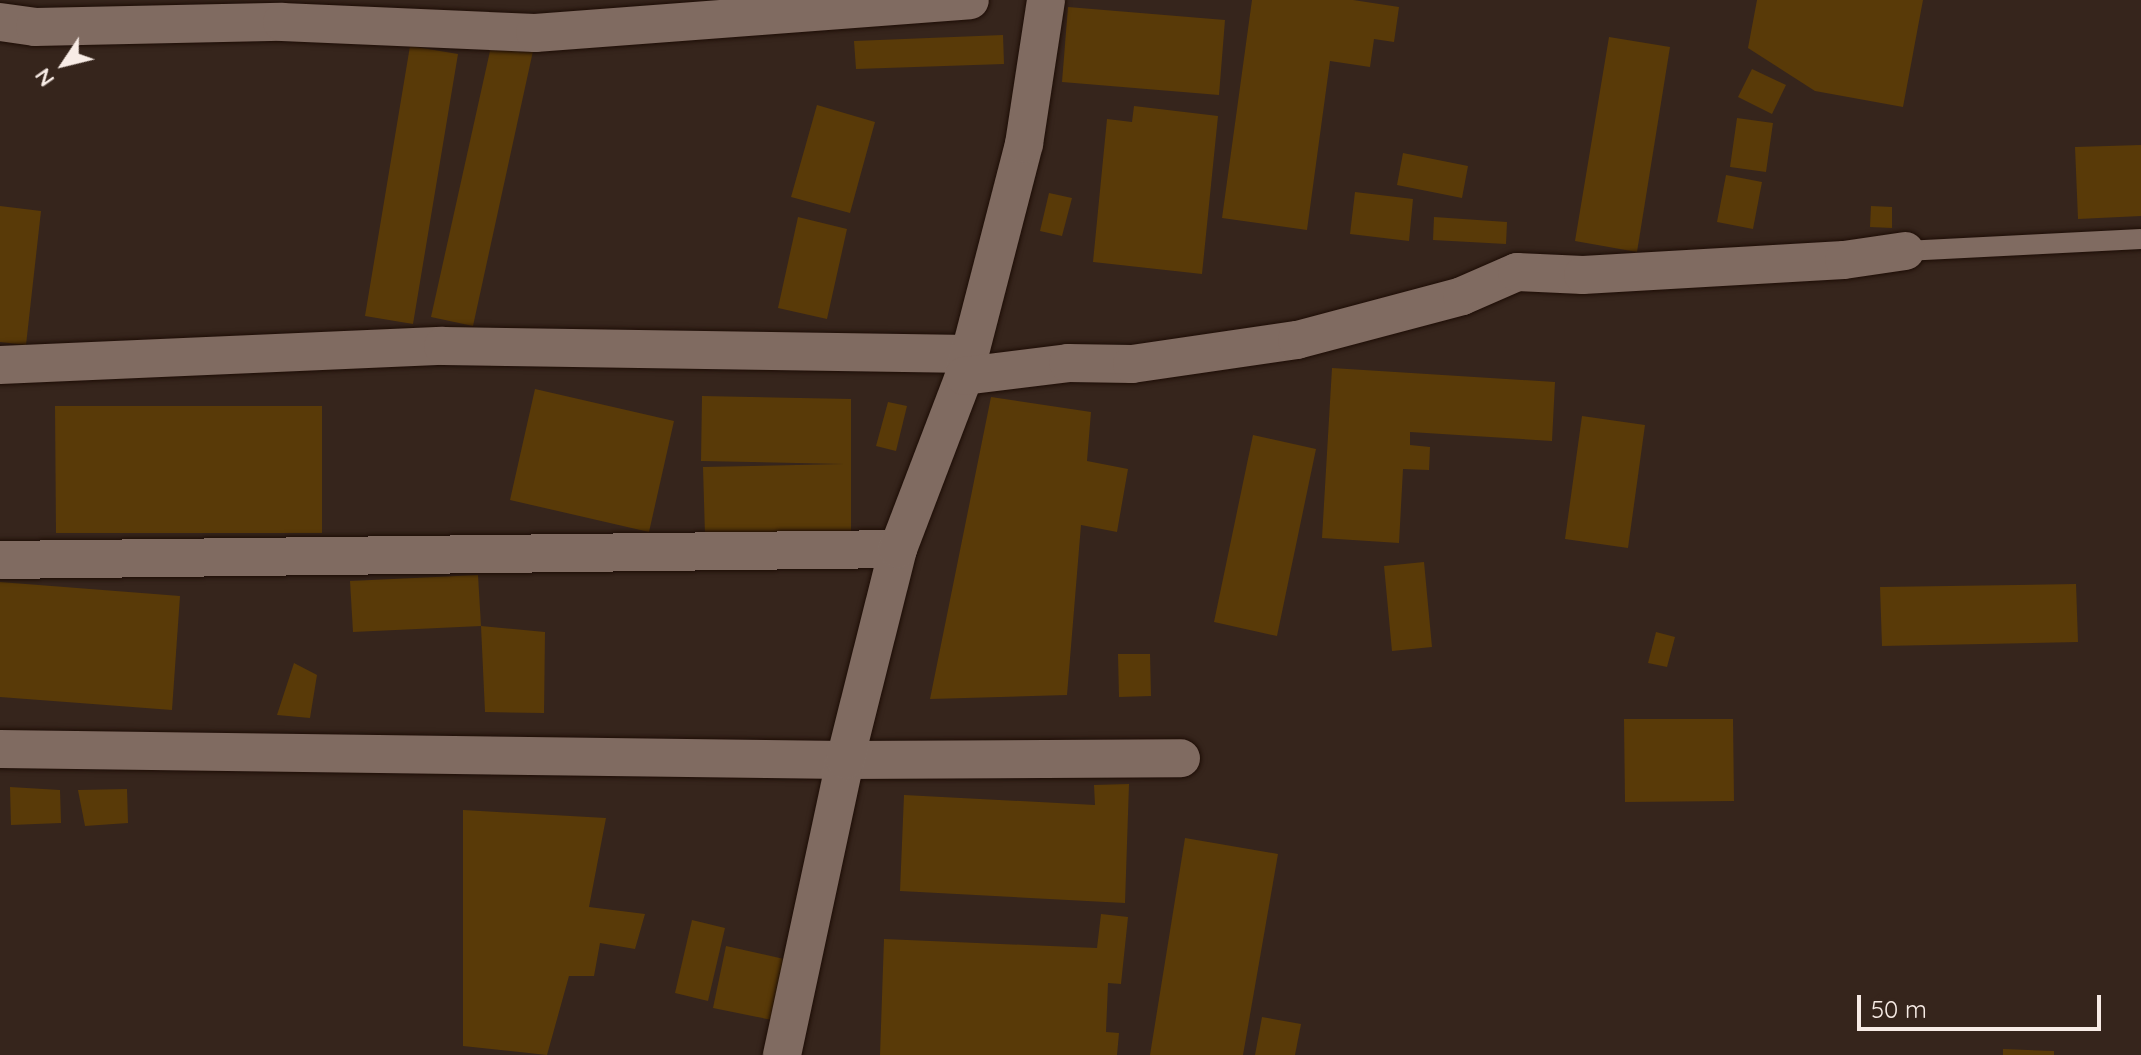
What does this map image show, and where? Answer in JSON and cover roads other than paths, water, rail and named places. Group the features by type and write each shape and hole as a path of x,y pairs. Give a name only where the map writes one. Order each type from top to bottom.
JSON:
{"street":[{"path":"0,22 35,27 282,22 535,33 970,0"},
{"path":"782,1055 845,760 898,549 967,365 1024,144 1046,0"},
{"path":"0,365 443,346 967,365 1132,364 1297,340 1462,296 1517,272 1583,275 1844,260 1905,251"},
{"path":"0,560 898,549"},
{"path":"0,749 845,760 1181,758"}],"lane":[{"path":"1905,251 2141,239"}]}
